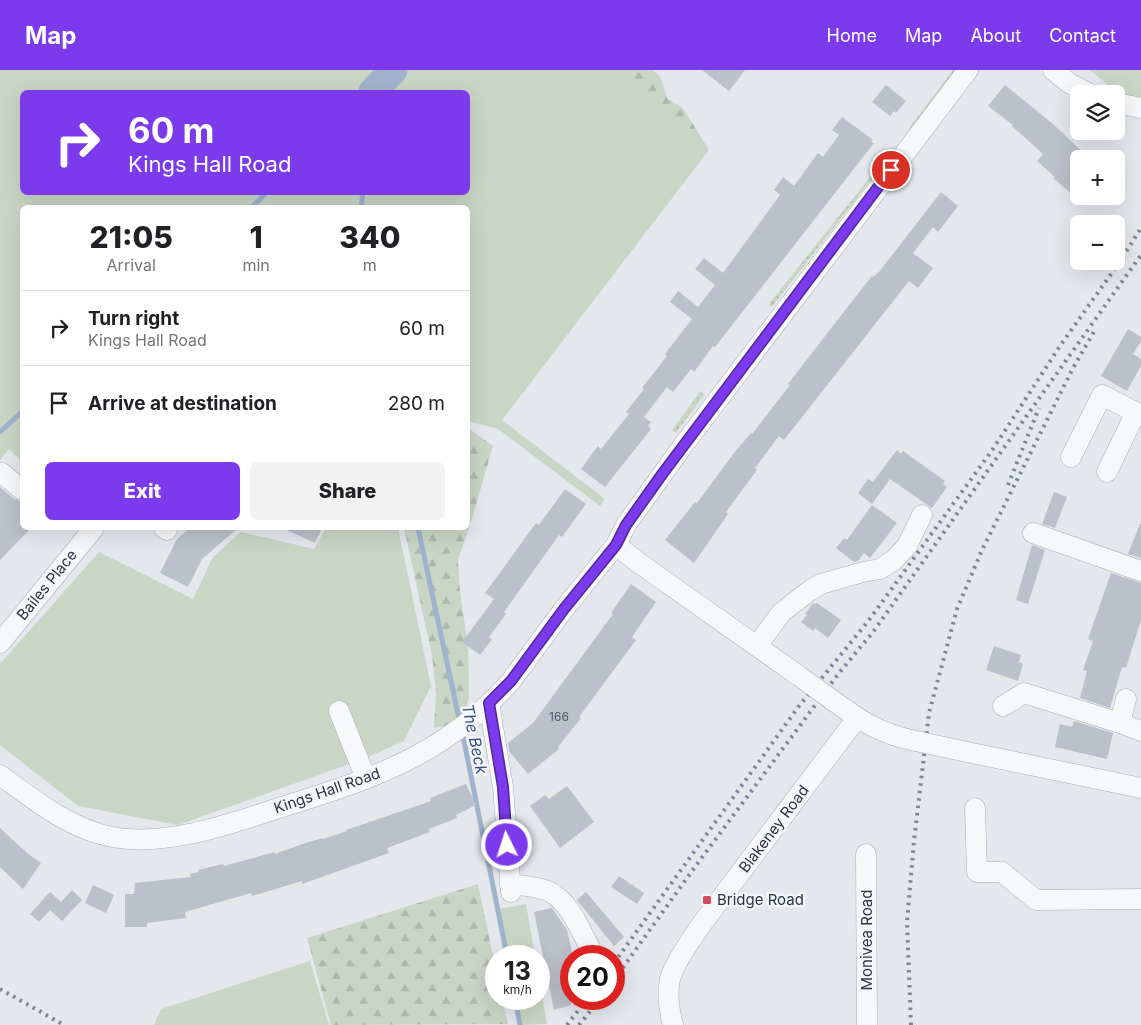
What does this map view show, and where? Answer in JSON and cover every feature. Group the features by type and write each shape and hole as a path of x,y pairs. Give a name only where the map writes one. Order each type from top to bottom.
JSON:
{"street":[{"name":"Kings Hall Road","path":"0,776 42,806 79,827 112,837 150,839 194,833 351,785 396,766 442,741 489,703 511,681 564,609 616,545 626,525 682,447 968,70"},
{"path":"1052,70 1074,85"},
{"path":"1125,105 1141,108"},
{"path":"1072,457 1102,395 1139,414 1107,472"},
{"path":"0,475 2,473 20,488"},
{"path":"757,646 780,613 821,584 863,572 880,570 894,560 906,546 922,515"},
{"name":"Bailes Place","path":"0,643 92,530"},
{"path":"1033,533 1141,571"},
{"path":"616,545 871,727 889,735 1141,788"},
{"path":"1003,706 1024,693 1141,731"},
{"path":"1120,723 1126,699"},
{"path":"489,703 503,787 510,888 536,888 548,891 559,898 588,945"},
{"path":"339,712 366,779"},
{"name":"Blakeney Road","path":"673,1025 669,1010 670,978 684,951 704,921 857,718"},
{"path":"975,808 977,872 1002,872 1036,900 1141,899"},
{"name":"Monivea Road","path":"866,854 867,1025"}],"green space":[{"path":"0,70 396,70 379,90 20,90 20,195 470,195 470,90 386,90 403,70 610,70 709,150 502,420 605,499 600,506 498,429 470,422 470,205 20,205 20,460 9,449 0,460"},
{"path":"398,70 423,70 419,90 378,90"},
{"path":"610,70 652,70 660,76 667,98 683,108 709,150"},
{"path":"953,70 957,70 910,129 909,128"},
{"path":"1090,70 1141,70 1141,101 1125,96 1125,85 1108,84"},
{"path":"893,148 895,149 772,307 769,304"},
{"path":"700,392 705,394 676,433 672,430"},
{"path":"470,429 493,446 470,525"},
{"path":"325,530 398,530 431,686 404,741 366,758 178,825 78,806 0,745 0,664 99,552 193,599 213,557 241,532 314,549"},
{"path":"404,530 468,530 458,560 460,593 468,646 469,697 463,723 434,728 436,692 432,656"},
{"path":"478,884 491,945 485,945 485,1010 505,1010 508,1024 331,1025 307,938"},
{"path":"526,904 533,945 504,945 498,909"},
{"path":"310,961 329,1025 154,1025 161,1009"},
{"path":"516,1010 545,1010 547,1024 519,1025"}],"building":[{"path":"702,70 745,70 729,91"},
{"path":"886,85 906,101 896,113 894,111 890,116 872,102"},
{"path":"1005,85 1053,124 1080,150 1070,150 1070,192 1037,161 1043,154 1013,125 988,106"},
{"path":"842,117 873,140 871,142 874,143 694,372 691,369 673,392 667,387 644,417 651,422 648,426 651,429 605,487 581,469 598,446 601,449 629,414 626,412 667,356 665,354 692,319 670,302 678,291 698,307 715,285 695,269 704,258 723,273 780,195 774,190 783,177 794,186 818,153 823,157 839,135 832,130"},
{"path":"941,192 958,206 938,232 933,227 913,253 933,268 918,288 909,281 784,440 779,436 755,468 757,470 726,512 728,514 694,563 665,540 695,502 697,503 734,453 752,434 846,309 872,276 879,272"},
{"path":"1128,329 1141,337 1141,341 1133,354 1141,359 1141,366 1127,391 1101,376"},
{"path":"897,450 901,454 903,451 945,481 943,484 947,487 932,508 890,479 872,504 858,493 868,479 873,482"},
{"path":"0,487 14,499 20,501 20,530 29,530 0,560"},
{"path":"565,489 586,504 562,537 559,535 504,612 506,614 489,637 492,639 480,655 462,642 494,599 485,593 536,523 539,525"},
{"path":"1054,492 1067,497 1055,528 1042,524"},
{"path":"872,505 897,523 870,558 864,553 858,561 854,562 836,548 844,538 847,540"},
{"path":"1141,524 1141,558 1128,554"},
{"path":"188,530 236,530 202,559 188,587 160,573 177,539"},
{"path":"286,530 321,530 315,543"},
{"path":"1032,545 1045,550 1028,604 1016,600"},
{"path":"1111,573 1141,583 1141,620 1126,668 1122,667 1110,708 1080,698 1087,671 1083,670 1093,641 1088,639"},
{"path":"631,584 656,602 632,637 636,640 579,717 581,718 558,747 559,749 528,774 509,751 508,743 533,723 613,614 611,613"},
{"path":"813,603 817,603 841,620 828,638 815,628 813,631 801,622"},
{"path":"994,646 1021,655 1019,662 1023,664 1018,681 986,670"},
{"path":"1074,721 1113,733 1107,759 1055,747 1060,724 1072,727"},
{"path":"466,784 476,805 456,815 457,818 429,829 430,832 387,848 389,853 302,884 302,881 252,896 251,893 185,912 186,918 147,923 147,927 125,927 125,894 134,894 135,883 191,877 190,874 199,872 198,870 223,864 224,866 275,852 275,854 431,801 430,798"},
{"path":"567,786 594,822 560,848 530,806 545,795 549,799"},
{"path":"0,828 41,863 23,889 0,867"},
{"path":"619,876 644,893 637,904 611,887"},
{"path":"93,885 114,895 106,913 85,903"},
{"path":"72,890 82,900 62,921 50,910 39,922 30,914 50,892 61,902"},
{"path":"586,892 624,937 613,945 577,900"},
{"path":"552,908 567,930 570,945 560,945 560,1008 554,1010 550,990 550,945 541,945 534,912"}],"waterway":[{"path":"375,90 393,70"},
{"path":"254,205 264,195"},
{"name":"The Beck","path":"361,205 363,195"},
{"path":"0,432 20,414"},
{"name":"The Beck","path":"418,530 460,723"},
{"name":"The Beck","path":"462,731 505,945"},
{"name":"The Beck","path":"517,1010 520,1025"}],"railway":[{"path":"625,948 799,706 869,620 993,449 1060,346 1121,260 1141,228"},
{"path":"625,965 839,673 873,632 1141,255"},
{"path":"911,1025 907,922 914,841 929,713 957,609 982,550 1073,368 1095,330"},
{"path":"1008,485 1039,408"},
{"path":"0,989 64,1025"},
{"path":"567,1025 579,1010"},
{"path":"579,1025 591,1010"}],"place":[{"name":"Bridge Road","path":"707,900"}],"route":[{"path":"507,845 503,787 489,703 511,681 564,609 616,545 626,525 663,473 891,170"}]}
